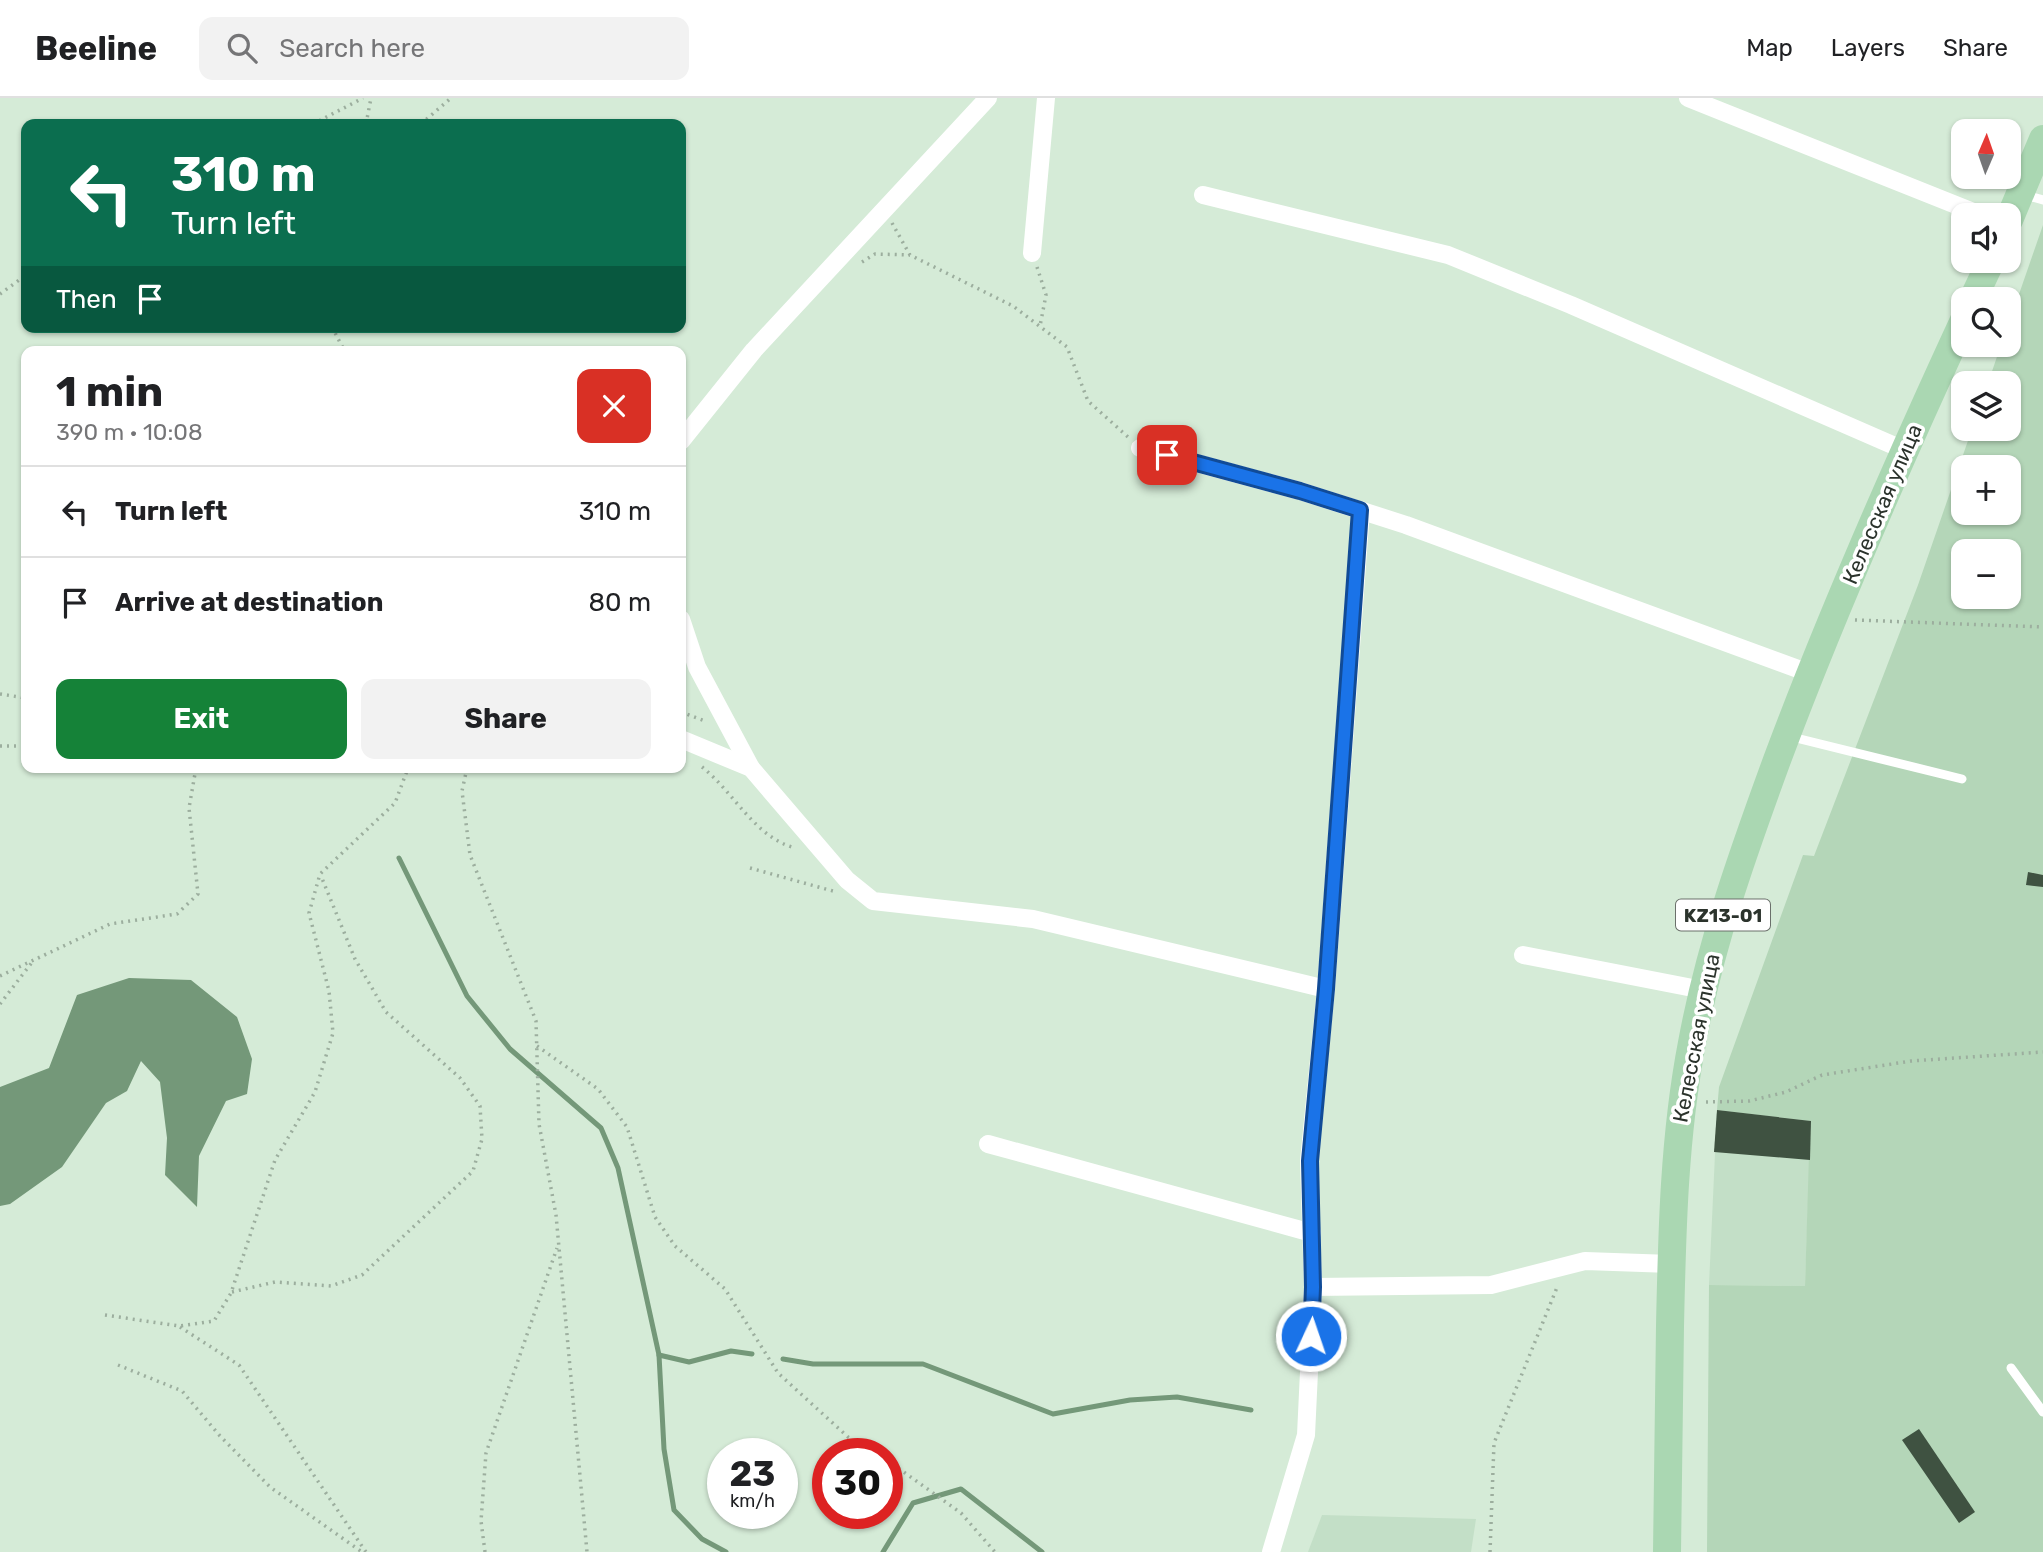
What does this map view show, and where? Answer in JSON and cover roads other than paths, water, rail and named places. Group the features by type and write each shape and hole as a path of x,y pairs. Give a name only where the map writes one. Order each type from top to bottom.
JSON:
{"main road":[{"path":"2031,197 2043,139"},
{"name":"Келесская улица","path":"1667,1552 1671,1265 1678,1135 1703,990 1734,876 1810,673 1904,450 1951,348"}],"street":[{"path":"686,434 754,350 988,98"},
{"path":"1032,253 1046,98"},
{"path":"1688,98 1951,203"},
{"path":"1203,195 1448,255 1583,310 1904,450"},
{"path":"1140,448 1360,510 1810,673"},
{"path":"1271,1552 1306,1435 1313,1287 1310,1161 1326,989 1360,510"},
{"path":"686,634 697,667 751,768 847,880 873,901 1033,919 1326,989"},
{"path":"686,741 751,768"},
{"path":"1523,955 1703,990"},
{"path":"988,1144 1312,1233"},
{"path":"1313,1287 1491,1285 1585,1261 1671,1265"}],"lane":[{"path":"1787,735 1962,779"},
{"path":"2011,1368 2043,1412"}],"waterway":[{"path":"399,858 467,996 510,1049 601,1128 618,1168 659,1355 664,1449 674,1510 702,1539 726,1552"},
{"path":"659,1355 689,1362 731,1351 752,1354"},
{"path":"783,1359 813,1364 923,1364 1053,1414 1130,1400 1177,1397 1251,1410"},
{"path":"883,1552 913,1503 961,1489 1042,1552"}]}
